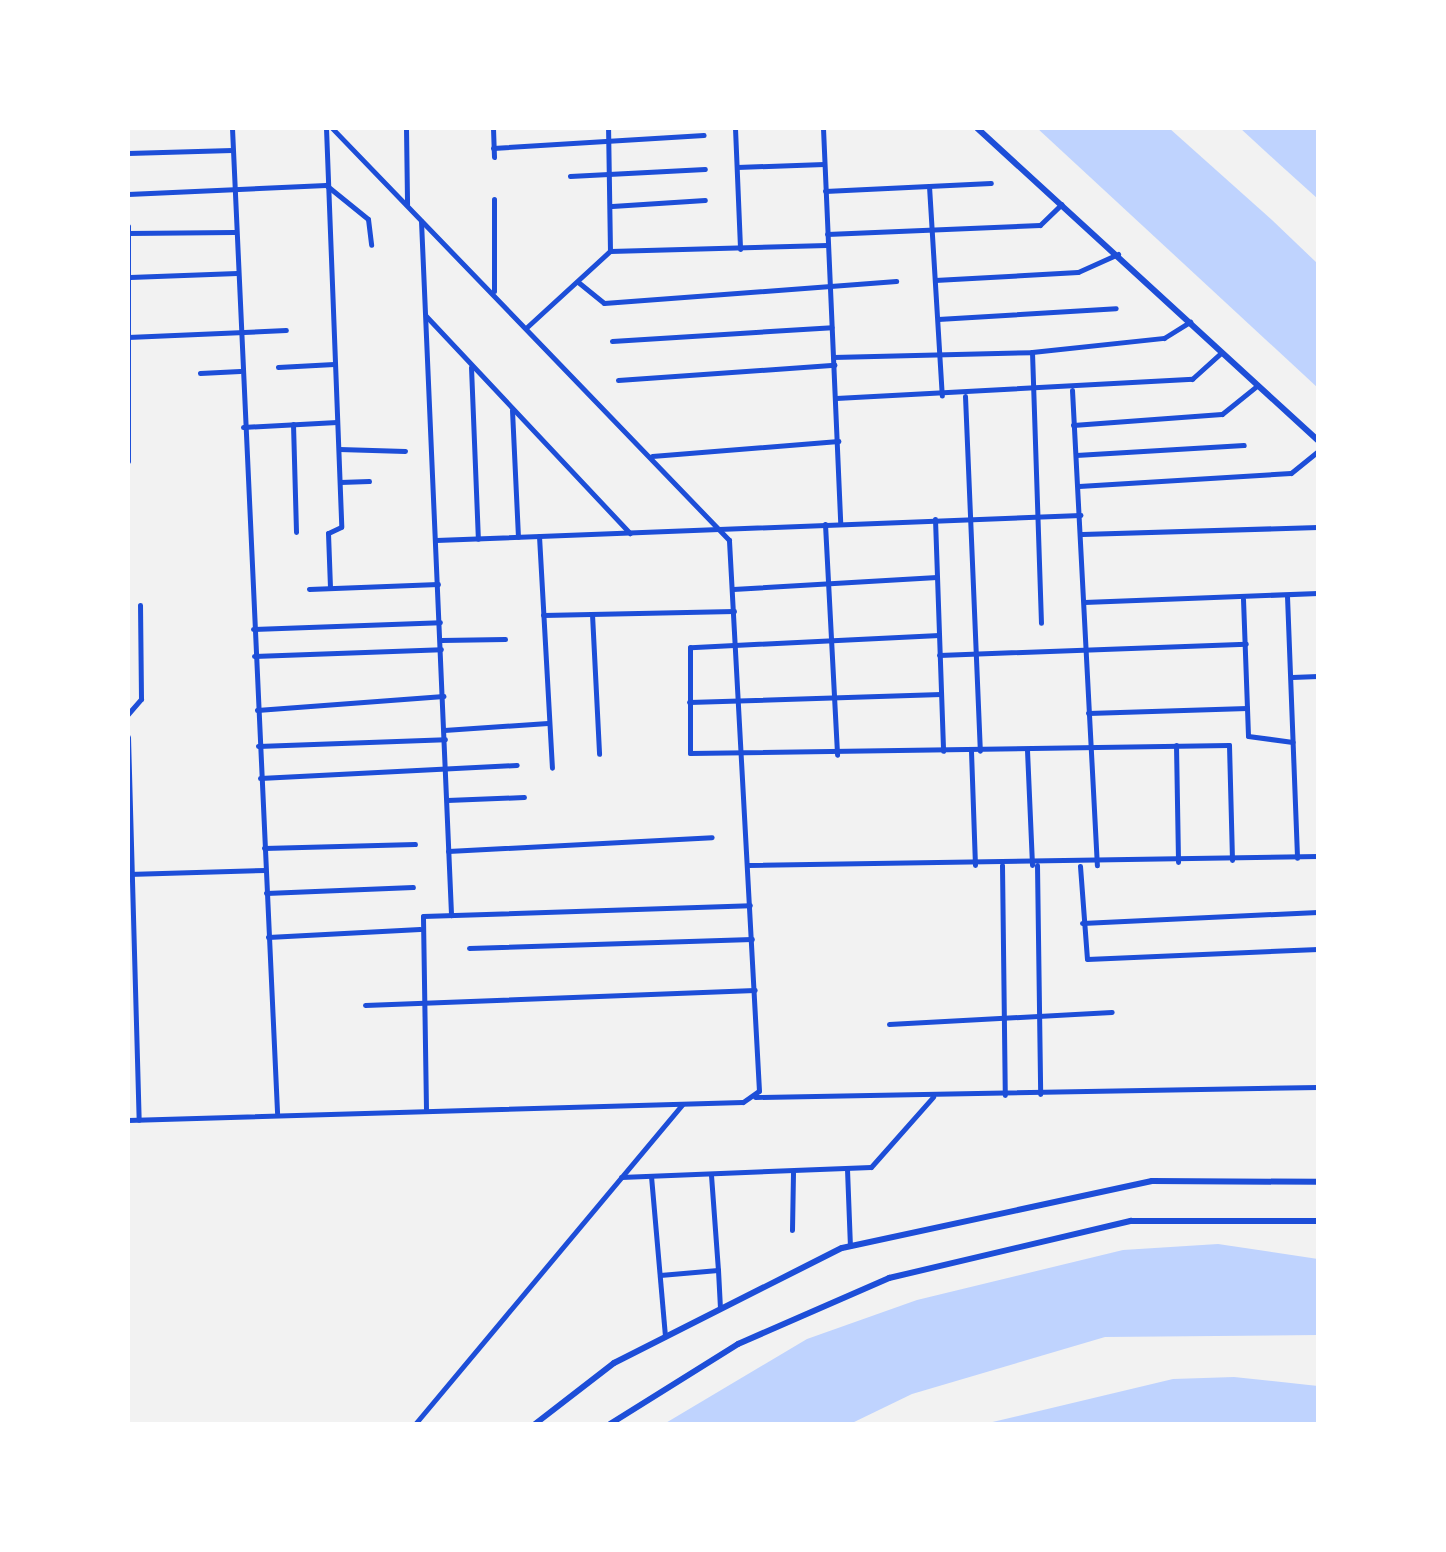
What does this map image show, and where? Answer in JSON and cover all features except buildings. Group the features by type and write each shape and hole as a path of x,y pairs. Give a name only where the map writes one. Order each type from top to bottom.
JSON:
{"street":[{"path":"232,128 242,428 277,1113"},
{"path":"406,128 407,204"},
{"path":"493,128 494,157"},
{"path":"608,128 612,174 610,252"},
{"path":"735,128 740,250"},
{"path":"823,128 840,524"},
{"path":"977,128 1318,440"},
{"path":"333,129 722,529 733,589 755,990 755,1097"},
{"path":"330,588 328,534 341,526 326,185 333,129"},
{"path":"493,148 704,136"},
{"path":"128,152 232,150"},
{"path":"736,167 824,164"},
{"path":"570,176 705,170"},
{"path":"825,191 991,183"},
{"path":"128,194 326,185 368,219 371,244"},
{"path":"929,186 942,396"},
{"path":"494,198 494,293"},
{"path":"612,206 705,200"},
{"path":"827,234 1040,226 1062,204"},
{"path":"421,218 451,914"},
{"path":"128,460 134,454 128,231 235,232"},
{"path":"527,327 610,252 827,245"},
{"path":"935,280 1078,272 1118,254"},
{"path":"129,277 236,273"},
{"path":"578,282 604,303 896,281"},
{"path":"938,319 1116,308"},
{"path":"426,316 630,532"},
{"path":"618,380 940,352 1032,352 1164,338 1190,322"},
{"path":"612,341 832,327"},
{"path":"130,337 286,330"},
{"path":"836,398 965,396 1192,379 1224,350"},
{"path":"1032,352 1041,623"},
{"path":"278,367 334,364"},
{"path":"471,364 478,538"},
{"path":"200,372 240,371"},
{"path":"1074,425 1222,414 1258,384"},
{"path":"1072,390 1097,865"},
{"path":"965,396 980,751"},
{"path":"512,407 518,537"},
{"path":"242,428 337,422"},
{"path":"293,424 296,532"},
{"path":"652,456 838,441"},
{"path":"1076,455 1244,445"},
{"path":"339,450 404,451"},
{"path":"1078,486 1290,473 1318,451"},
{"path":"340,482 369,481"},
{"path":"436,540 1081,515"},
{"path":"935,519 943,752"},
{"path":"825,524 837,756"},
{"path":"1082,534 1318,527"},
{"path":"540,536 552,768"},
{"path":"733,589 937,577"},
{"path":"309,589 438,584"},
{"path":"1084,602 1243,599 1318,593"},
{"path":"1287,596 1297,858"},
{"path":"1243,599 1251,741 1293,742"},
{"path":"128,714 141,699 140,605"},
{"path":"543,615 734,611"},
{"path":"592,614 599,754"},
{"path":"253,629 440,622"},
{"path":"939,635 688,648 692,756 1229,745 1232,860"},
{"path":"441,640 505,640"},
{"path":"940,655 1246,644"},
{"path":"254,656 442,649"},
{"path":"1290,678 1318,676"},
{"path":"688,702 941,694"},
{"path":"257,710 444,696"},
{"path":"1088,713 1247,708"},
{"path":"444,730 548,724"},
{"path":"128,737 132,924 138,996 138,1120"},
{"path":"258,746 445,739"},
{"path":"1176,745 1178,862"},
{"path":"1027,750 1035,865 1040,1094"},
{"path":"971,751 974,865"},
{"path":"260,778 517,765"},
{"path":"446,800 524,798"},
{"path":"448,851 712,837"},
{"path":"264,848 415,844"},
{"path":"748,864 1097,865 1318,856"},
{"path":"1002,865 1006,1095"},
{"path":"1080,865 1082,923 1090,960 1318,949"},
{"path":"131,874 265,870"},
{"path":"266,893 413,887"},
{"path":"426,1109 423,916 750,906"},
{"path":"1082,923 1318,912"},
{"path":"268,937 421,929"},
{"path":"469,948 752,939"},
{"path":"128,961 137,960"},
{"path":"365,1005 755,990"},
{"path":"128,996 138,996"},
{"path":"889,1024 1112,1012"},
{"path":"128,1038 139,1037"},
{"path":"128,1120 683,1104 755,1097 933,1097 1318,1087"},
{"path":"622,1177 793,1173 882,1162 933,1097"},
{"path":"416,1424 683,1104"},
{"path":"847,1169 850,1246"},
{"path":"792,1230 793,1173"},
{"path":"710,1174 720,1307"},
{"path":"651,1176 665,1336"},
{"path":"535,1424 594,1376 720,1307 850,1246 1152,1181 1318,1182"},
{"path":"610,1424 738,1344 888,1278 1131,1220 1318,1220"},
{"path":"660,1275 718,1270"}],"water":[{"path":"1037,128 1169,128 1272,220 1318,264 1318,388"},
{"path":"1240,128 1318,128 1318,199 1277,162"},
{"path":"1218,1244 1318,1259 1318,1335 1105,1337 912,1394 850,1424 664,1424 807,1339 917,1300 1123,1250"},
{"path":"1234,1377 1318,1386 1318,1424 984,1424 1173,1379"}]}
